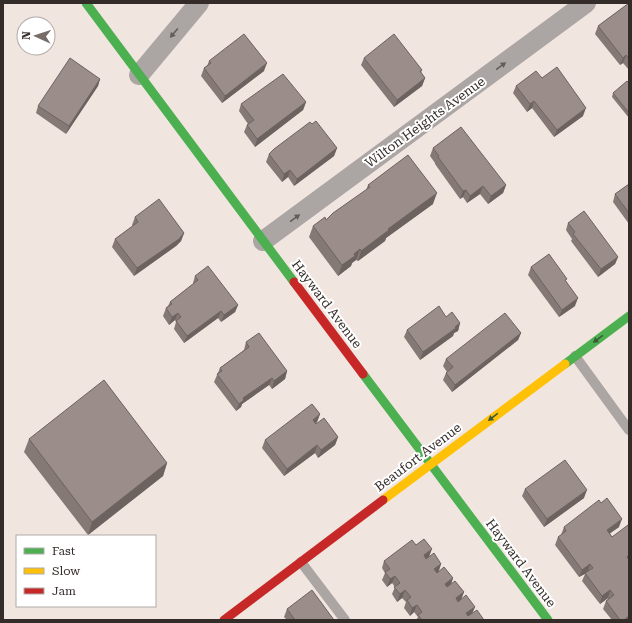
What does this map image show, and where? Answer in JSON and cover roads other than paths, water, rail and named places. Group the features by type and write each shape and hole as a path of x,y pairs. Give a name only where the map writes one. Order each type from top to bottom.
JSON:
{"street":[{"name":"Hayward Avenue","path":"86,3 139,76 548,620"},
{"path":"139,76 199,3"},
{"name":"Wilton Heights Avenue","path":"264,241 586,3"},
{"name":"Beaufort Avenue","path":"224,620 629,316"}],"lane":[{"path":"575,356 629,430"},
{"path":"301,562 345,620"}]}
